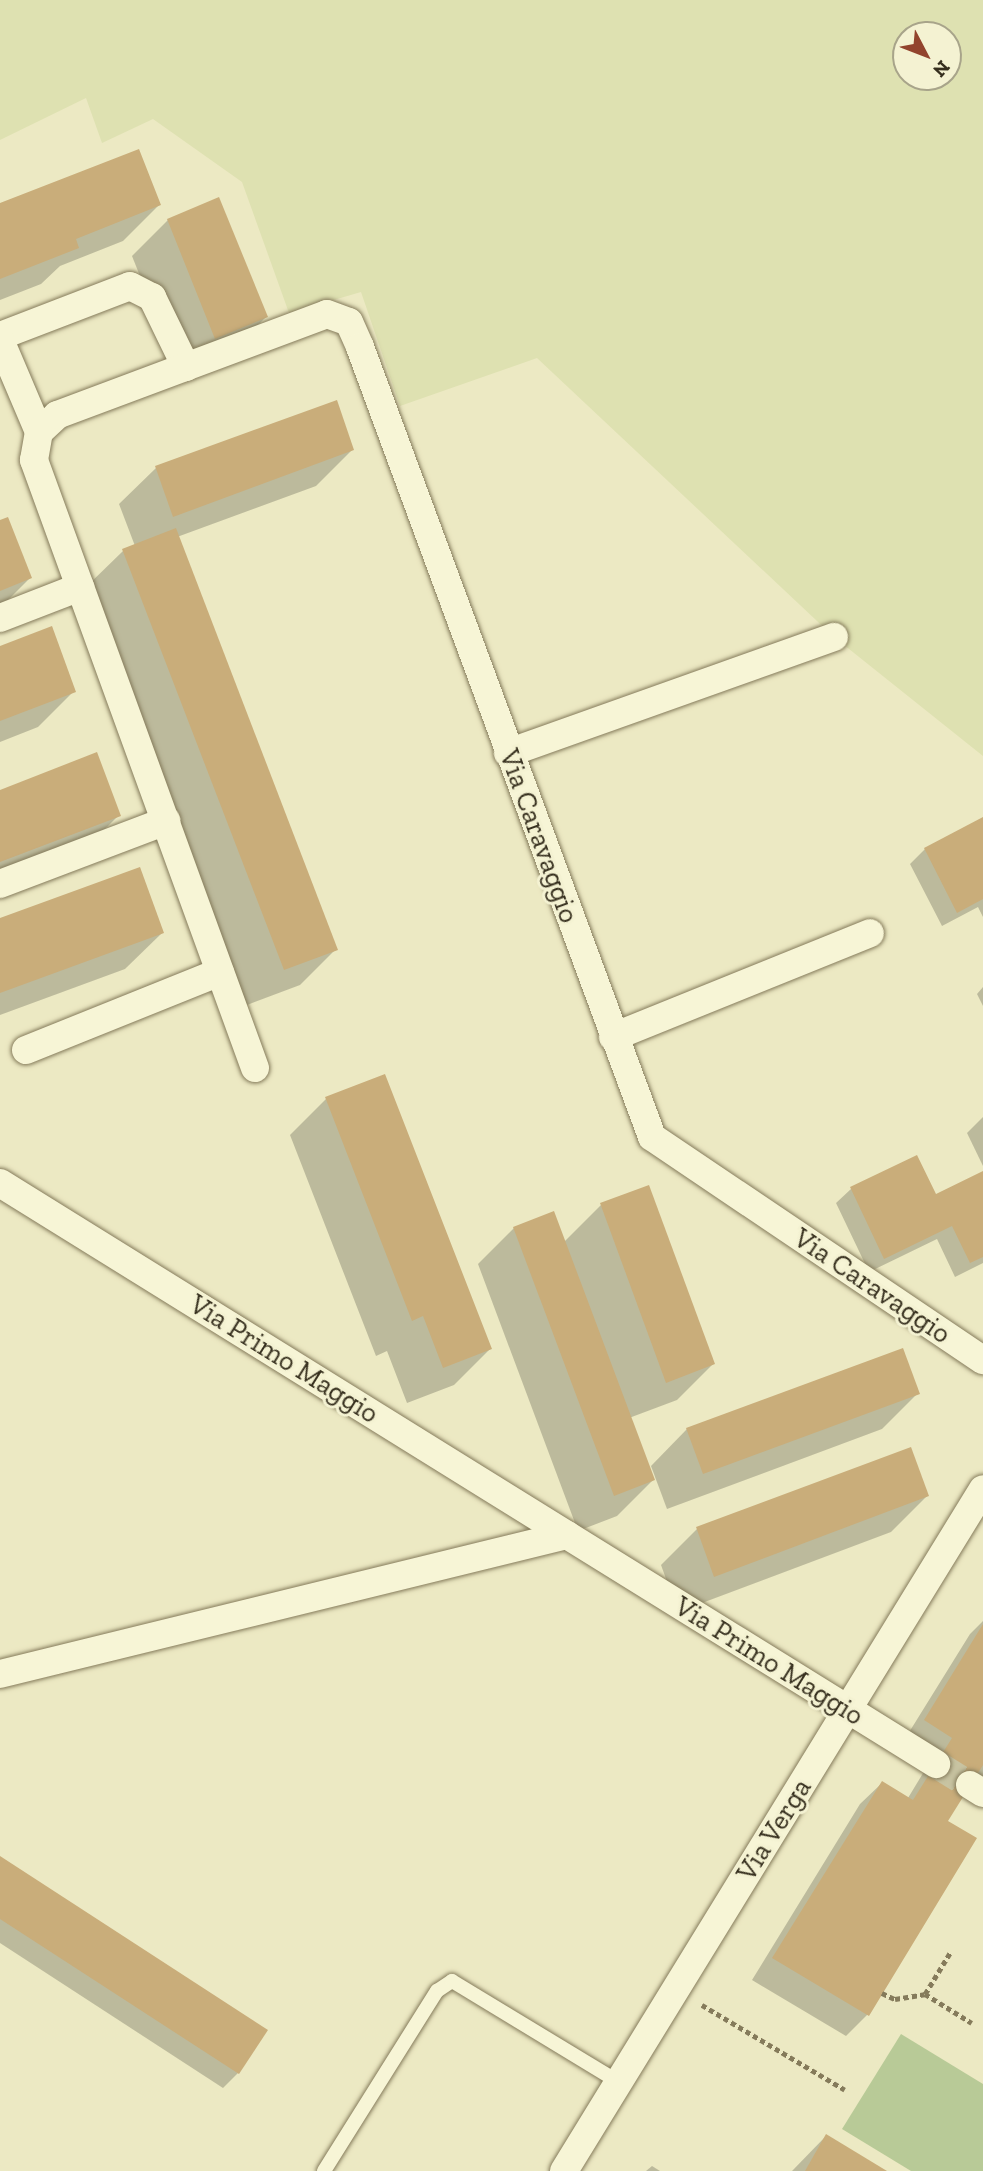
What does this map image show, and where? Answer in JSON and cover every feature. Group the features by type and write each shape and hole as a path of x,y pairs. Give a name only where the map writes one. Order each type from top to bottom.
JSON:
{"street":[{"path":"186,367 152,297 130,286 0,338 39,432 34,460 255,1069"},
{"name":"Via Caravaggio","path":"39,432 57,415 327,314 349,322 641,1116 663,1147 983,1360"},
{"path":"0,618 80,587"},
{"path":"508,753 834,637"},
{"path":"0,884 166,821"},
{"path":"612,1037 870,933"},
{"path":"26,1050 220,972"},
{"name":"Via Primo Maggio","path":"0,1183 936,1764"},
{"name":"Via Verga","path":"564,2171 983,1489"},
{"path":"0,1674 567,1535"}],"lane":[{"path":"324,2171 437,1991 452,1981 619,2082"}],"path":[{"path":"925,1994 951,1951"},
{"path":"676,1989 845,2090"},
{"path":"882,1993 894,1999 925,1994 972,2023"}],"green space":[{"path":"0,0 983,0 983,756 834,637 537,358 400,406 361,292 289,313 242,182 153,119 102,143 86,98 0,140"},
{"path":"901,2034 983,2084 983,2171 911,2171 842,2129"}],"building":[{"path":"139,149 161,205 76,239 79,248 0,279 0,203"},
{"path":"219,197 268,317 215,339 167,219"},
{"path":"337,400 354,450 173,517 155,466"},
{"path":"8,517 32,578 0,591 0,520"},
{"path":"176,528 338,950 284,970 122,549"},
{"path":"52,626 76,692 0,721 0,646"},
{"path":"97,752 121,816 0,862 0,790"},
{"path":"983,817 983,899 957,913 924,848"},
{"path":"140,867 164,933 0,993 0,918"},
{"path":"385,1074 492,1349 443,1368 423,1316 412,1321 325,1097"},
{"path":"917,1155 936,1194 983,1171 983,1257 970,1263 952,1226 884,1259 850,1187"},
{"path":"649,1185 715,1364 666,1383 600,1203"},
{"path":"554,1211 655,1480 614,1496 513,1227"},
{"path":"903,1348 920,1394 703,1474 686,1428"},
{"path":"911,1447 929,1496 714,1577 696,1527"},
{"path":"983,1624 983,1765 948,1821 977,1838 869,2016 772,1958 882,1781 913,1800 952,1738 924,1720"},
{"path":"0,1856 268,2030 239,2074 0,1919"},
{"path":"826,2134 887,2171 805,2171"}],"tunnel":[{"path":"936,1764 970,1785"}]}
